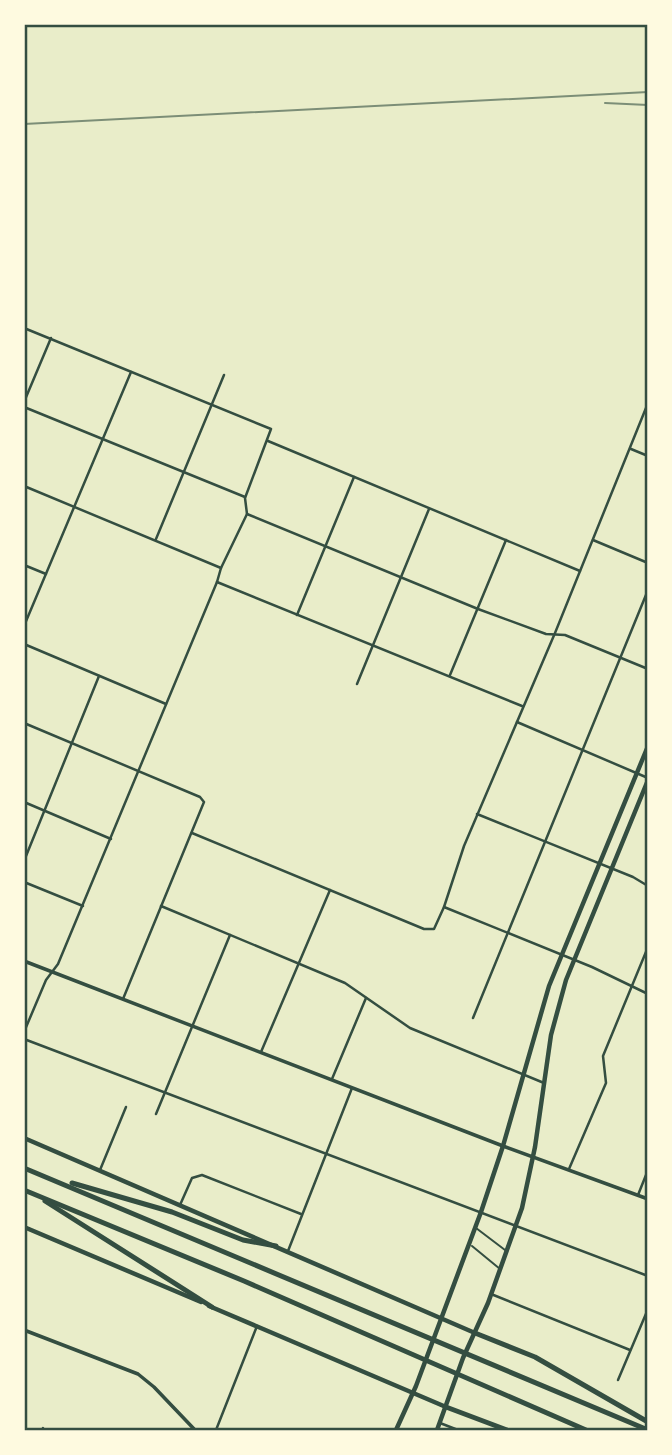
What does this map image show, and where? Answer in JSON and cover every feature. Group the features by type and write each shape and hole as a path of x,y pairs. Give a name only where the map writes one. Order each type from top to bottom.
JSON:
{"highway":[{"path":"24,1168 648,1430"},
{"path":"46,1176 172,1212 243,1240 276,1246"},
{"path":"24,1189 244,1281 586,1430"},
{"path":"33,1193 212,1307"},
{"path":"475,1332 544,1362 648,1422"},
{"path":"446,1407 507,1430"}],"main road":[{"path":"396,1430 419,1378 481,1212 561,954 648,746"},
{"path":"437,1430 517,1226 533,1156 554,1019 574,960 648,779"},
{"path":"24,1138 475,1332"},
{"path":"24,1227 446,1407"}],"street":[{"path":"24,328 271,429 245,498 247,514 221,568 83,906 46,980 24,1032"},
{"path":"24,402 51,338"},
{"path":"24,626 131,372"},
{"path":"156,540 224,375"},
{"path":"192,833 424,929 431,930 436,926 456,865 555,634 648,403"},
{"path":"24,407 245,498"},
{"path":"268,441 580,571"},
{"path":"631,449 648,456"},
{"path":"297,615 354,477"},
{"path":"24,486 221,568"},
{"path":"358,684 429,508"},
{"path":"247,514 478,609 648,669"},
{"path":"450,675 506,540"},
{"path":"593,540 648,563"},
{"path":"24,565 46,574"},
{"path":"217,582 523,706"},
{"path":"473,1018 648,590"},
{"path":"24,644 166,704"},
{"path":"24,861 99,676"},
{"path":"517,722 648,779"},
{"path":"24,723 139,770 200,797 204,802 123,999"},
{"path":"24,803 111,838"},
{"path":"477,814 633,877 648,886"},
{"path":"24,882 83,906"},
{"path":"261,1052 330,890"},
{"path":"162,906 345,983 410,1028 544,1083"},
{"path":"444,907 561,954 648,994"},
{"path":"156,1114 230,935"},
{"path":"569,1169 606,1083 603,1056 648,947"},
{"path":"24,961 503,1146 648,1199"},
{"path":"332,1079 366,997"},
{"path":"24,1039 648,1276"},
{"path":"288,1251 353,1087"},
{"path":"100,1170 126,1107"},
{"path":"638,1195 648,1170"},
{"path":"180,1205 192,1178 202,1175 303,1214"},
{"path":"491,1294 630,1350"},
{"path":"618,1380 648,1309"},
{"path":"216,1430 257,1325"},
{"path":"24,1330 138,1374 195,1430"},
{"path":"440,1423 458,1430"}],"lane":[{"path":"475,1228 508,1251"},
{"path":"469,1245 501,1269"}],"railway":[{"path":"24,124 648,92"},
{"path":"605,103 648,105"}]}
